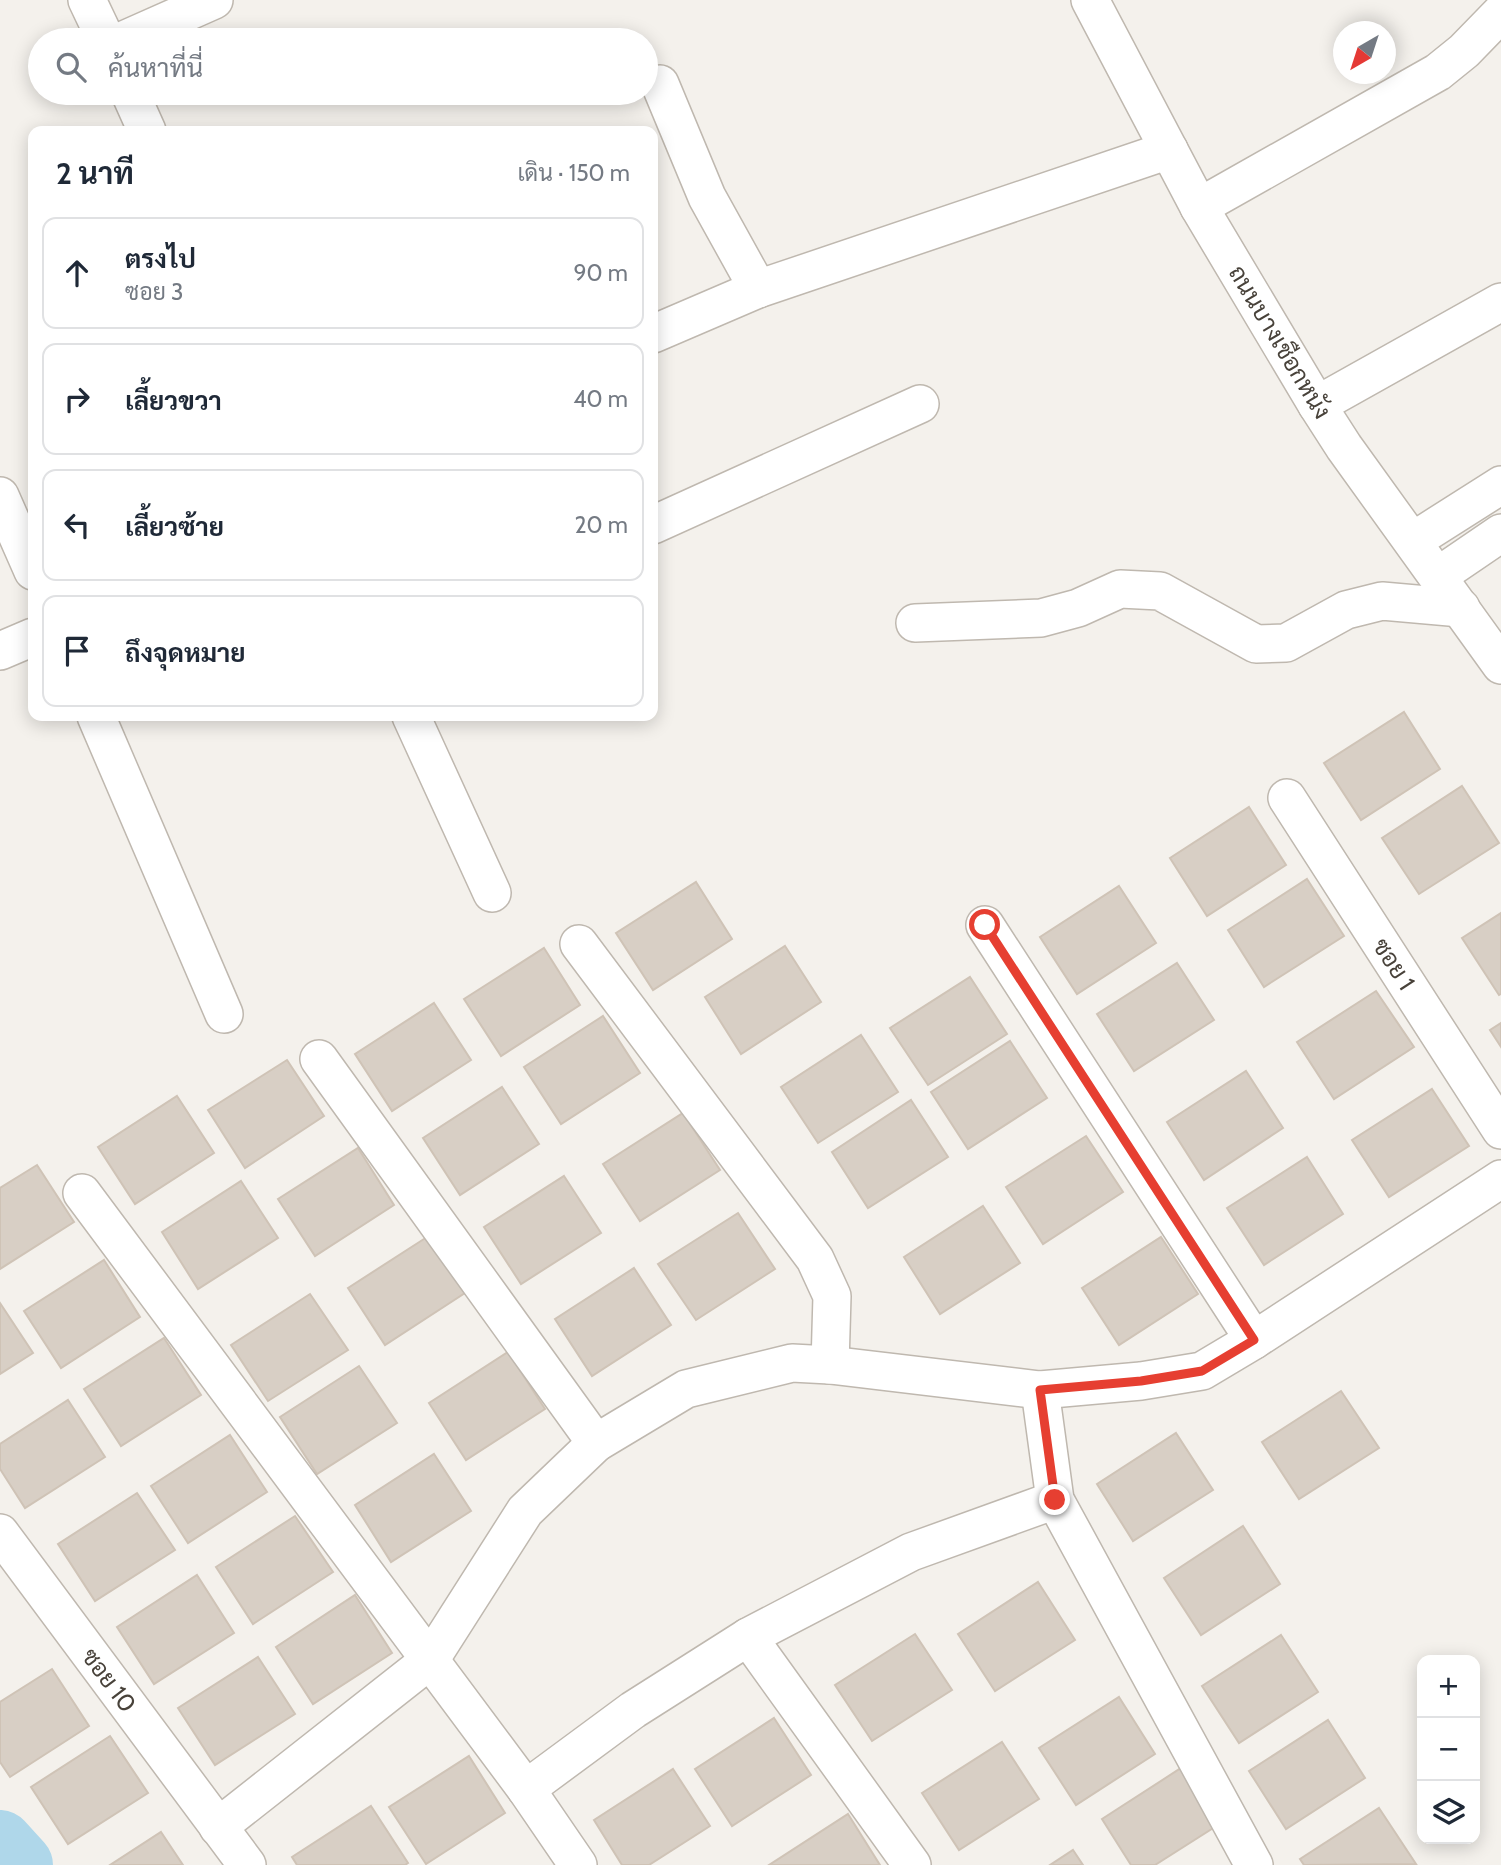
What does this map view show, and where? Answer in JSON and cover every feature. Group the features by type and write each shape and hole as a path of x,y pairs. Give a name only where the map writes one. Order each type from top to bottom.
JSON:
{"street":[{"path":"87,0 100,28"},
{"path":"151,28 214,0"},
{"name":"ถนนบางเชือกหนัง","path":"1090,0 1199,208 1317,405 1344,447 1501,665"},
{"path":"1199,208 1438,72 1464,51 1501,13"},
{"path":"660,84 707,197 758,289"},
{"path":"135,105 145,126"},
{"path":"658,332 758,289 1168,150"},
{"path":"1317,405 1501,302"},
{"path":"658,523 920,404"},
{"path":"1413,541 1501,485"},
{"path":"0,496 28,560"},
{"path":"1438,576 1501,533"},
{"path":"915,623 1041,618 1078,608 1120,589 1160,591 1256,644 1286,643 1346,610 1382,601 1461,608"},
{"path":"0,651 28,639"},
{"path":"98,721 224,1014"},
{"path":"413,721 492,893"},
{"name":"ซอย 1","path":"1287,798 1501,1130"},
{"path":"985,925 1254,1340"},
{"path":"579,944 815,1259 832,1296 830,1364"},
{"path":"319,1059 596,1443"},
{"path":"218,1827 430,1660 525,1511 596,1443 686,1389 792,1363 830,1364 1040,1390 1141,1381 1202,1371 1501,1179"},
{"path":"82,1193 526,1789 578,1865"},
{"path":"1040,1390 1055,1500 1254,1865"},
{"path":"526,1789 633,1710 748,1637 911,1552 1055,1500"},
{"name":"ซอย 10","path":"0,1533 247,1865"},
{"path":"748,1637 912,1865"}],"building":[{"path":"1404,712 1440,769 1361,820 1324,763"},
{"path":"1462,786 1499,843 1419,894 1382,838"},
{"path":"1249,807 1286,865 1207,916 1170,858"},
{"path":"1307,879 1344,936 1264,987 1228,930"},
{"path":"696,882 732,939 653,990 616,933"},
{"path":"1119,886 1156,943 1077,994 1040,937"},
{"path":"1501,913 1501,994 1499,995 1462,938"},
{"path":"785,946 821,1002 741,1054 705,997"},
{"path":"544,948 580,1005 501,1056 464,999"},
{"path":"1177,963 1214,1020 1134,1071 1097,1014"},
{"path":"970,977 1007,1034 928,1085 890,1028"},
{"path":"1376,991 1414,1047 1334,1099 1297,1042"},
{"path":"434,1003 471,1060 392,1111 355,1054"},
{"path":"603,1016 640,1073 561,1124 524,1067"},
{"path":"1501,1023 1501,1047 1490,1030"},
{"path":"861,1035 898,1092 818,1143 781,1087"},
{"path":"1010,1041 1047,1098 968,1149 931,1092"},
{"path":"287,1060 324,1116 245,1168 208,1110"},
{"path":"1246,1071 1283,1128 1204,1180 1167,1122"},
{"path":"502,1087 539,1144 460,1195 423,1138"},
{"path":"1432,1089 1469,1146 1389,1197 1352,1140"},
{"path":"177,1096 214,1153 135,1204 98,1147"},
{"path":"911,1100 948,1157 868,1208 832,1152"},
{"path":"683,1113 720,1170 640,1221 603,1164"},
{"path":"1086,1136 1123,1192 1043,1244 1006,1187"},
{"path":"358,1148 394,1205 315,1256 278,1199"},
{"path":"1307,1157 1343,1214 1264,1265 1227,1208"},
{"path":"37,1165 74,1222 0,1269 0,1188"},
{"path":"564,1176 601,1233 521,1284 484,1227"},
{"path":"241,1181 278,1238 198,1289 162,1232"},
{"path":"983,1206 1020,1263 940,1314 904,1257"},
{"path":"738,1213 775,1269 696,1320 658,1264"},
{"path":"427,1237 465,1293 385,1345 348,1288"},
{"path":"1161,1237 1198,1294 1119,1345 1082,1288"},
{"path":"104,1260 140,1317 61,1368 24,1311"},
{"path":"634,1268 671,1325 592,1376 555,1319"},
{"path":"310,1294 348,1350 268,1401 231,1345"},
{"path":"0,1303 33,1353 0,1374"},
{"path":"164,1338 201,1395 121,1446 84,1389"},
{"path":"508,1352 545,1409 466,1460 429,1403"},
{"path":"359,1366 397,1423 317,1474 280,1417"},
{"path":"1341,1391 1379,1448 1299,1499 1262,1442"},
{"path":"68,1400 105,1457 25,1508 0,1469 0,1444"},
{"path":"1176,1433 1213,1490 1133,1541 1097,1484"},
{"path":"230,1435 267,1492 188,1543 151,1486"},
{"path":"434,1454 471,1511 391,1562 355,1505"},
{"path":"137,1493 175,1550 95,1601 58,1544"},
{"path":"295,1516 333,1572 253,1624 216,1567"},
{"path":"1243,1526 1280,1584 1201,1635 1164,1578"},
{"path":"197,1575 234,1633 154,1684 117,1627"},
{"path":"1038,1582 1075,1640 995,1691 958,1634"},
{"path":"355,1595 392,1653 313,1704 276,1647"},
{"path":"915,1634 952,1690 872,1741 835,1685"},
{"path":"1281,1635 1318,1692 1239,1743 1202,1686"},
{"path":"258,1657 295,1714 215,1765 178,1708"},
{"path":"52,1669 89,1726 10,1777 0,1762 0,1702"},
{"path":"1119,1697 1155,1754 1076,1805 1039,1748"},
{"path":"774,1718 811,1775 732,1826 695,1769"},
{"path":"1328,1720 1365,1778 1286,1829 1249,1771"},
{"path":"110,1736 148,1793 68,1844 31,1787"},
{"path":"1002,1742 1039,1799 959,1850 922,1793"},
{"path":"469,1756 505,1813 426,1864 389,1807"},
{"path":"1181,1768 1218,1825 1155,1865 1131,1865 1102,1819"},
{"path":"673,1769 710,1826 649,1865 622,1865 594,1820"},
{"path":"371,1806 408,1863 297,1865 292,1857"},
{"path":"1379,1808 1416,1864 1304,1865 1300,1859"},
{"path":"848,1814 880,1865 769,1865"},
{"path":"161,1832 183,1865 110,1865"},
{"path":"1073,1850 1083,1865 1050,1865"}],"waterway":[{"path":"0,1843 20,1865"}],"route":[{"path":"985,925 1254,1340 1202,1371 1141,1381 1040,1390 1055,1500"}]}
